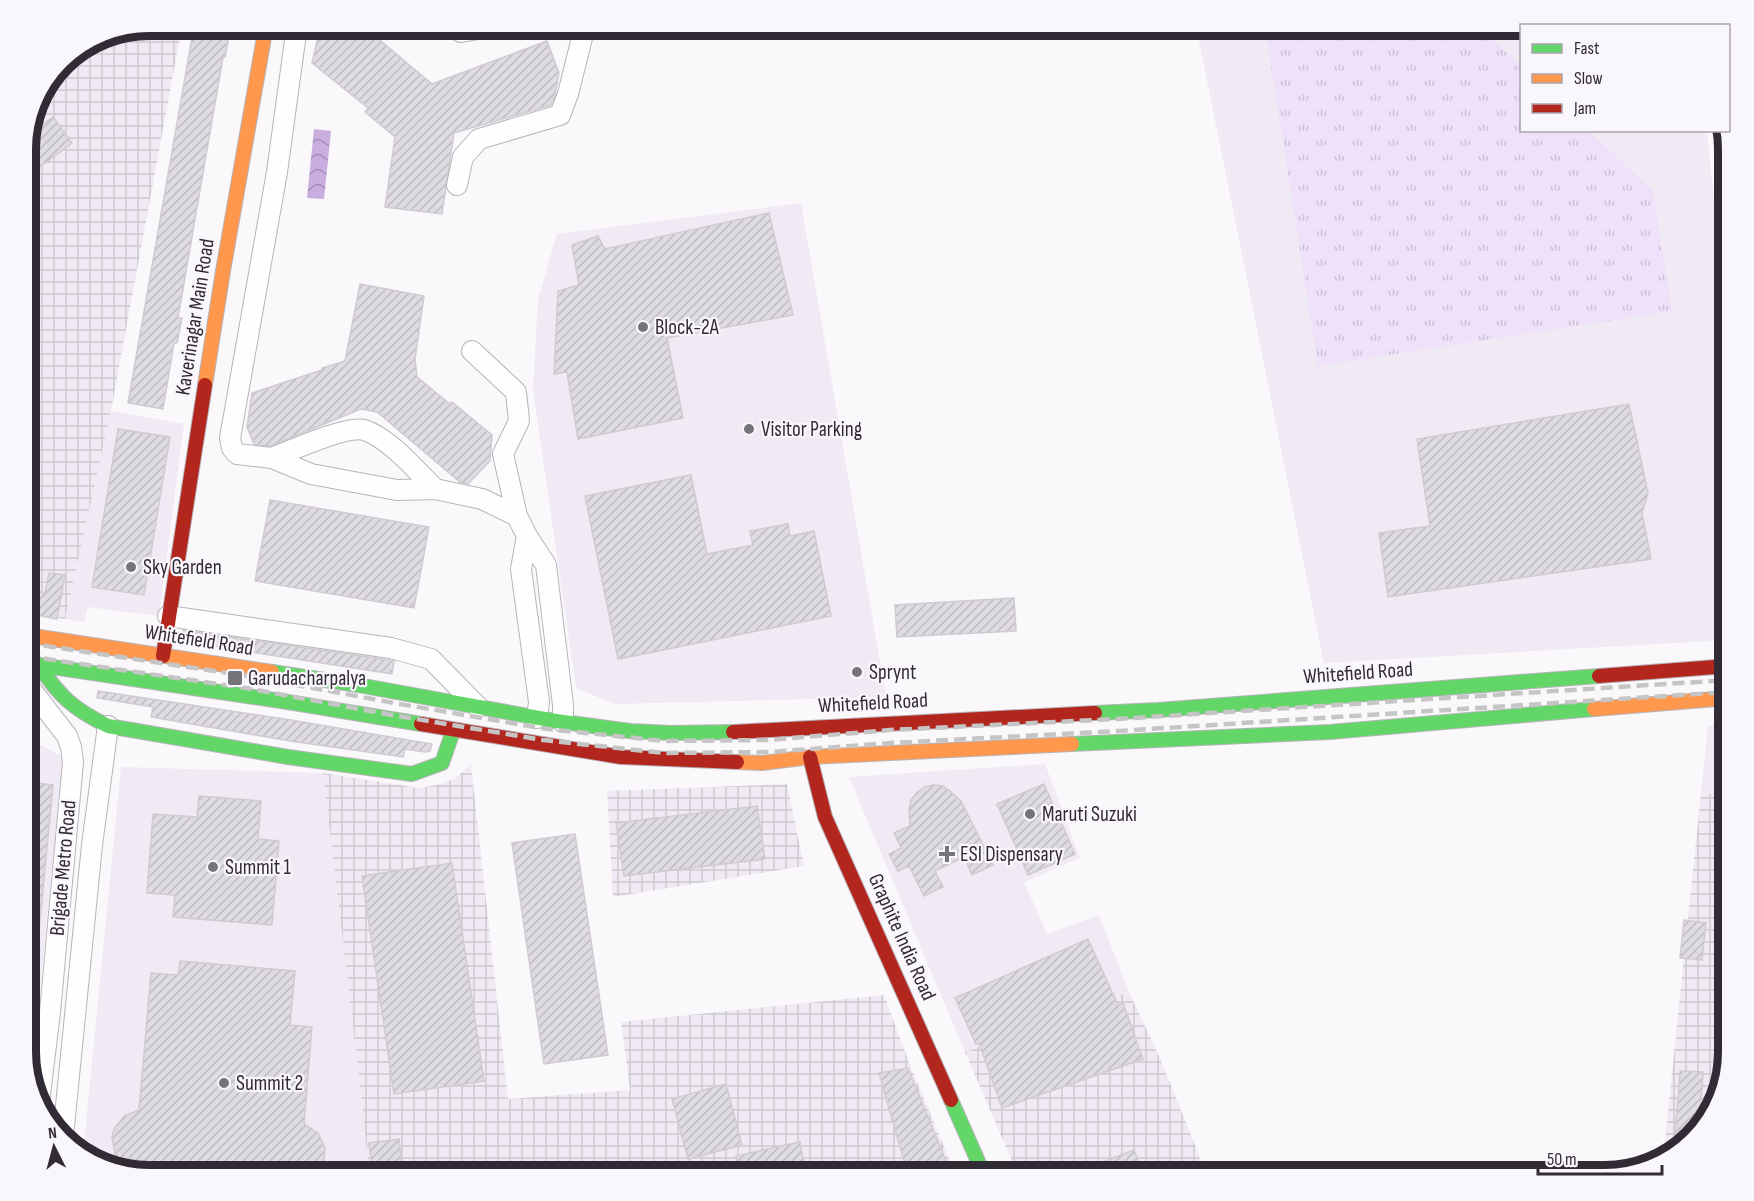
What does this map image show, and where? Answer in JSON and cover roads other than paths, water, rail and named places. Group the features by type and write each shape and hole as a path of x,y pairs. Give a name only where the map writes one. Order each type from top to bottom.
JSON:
{"main road":[{"name":"Kaverinagar Main Road","path":"163,656 223,271 264,36"},
{"name":"Whitefield Road","path":"36,637 358,685 563,722 630,731 688,733 773,731 1158,710 1718,667"},
{"path":"36,665 294,703 621,757 762,763 810,757 1330,732 1718,699"},
{"path":"36,669 68,703 83,714 108,726 288,757 412,774 442,763 453,731"},
{"path":"688,733 688,760"},
{"name":"Graphite India Road","path":"810,757 825,817 979,1165"}],"street":[{"path":"296,36 277,171 230,438 232,448 237,454 272,458 311,474 397,490 435,489 482,499 517,516"},
{"path":"457,185 464,157 479,139 560,115 568,94 582,36"},
{"path":"472,351 516,392 519,421 503,454 517,516 546,565 563,705 563,722"},
{"path":"272,458 331,435 362,429 383,440 435,489"},
{"path":"527,536 521,569 539,702 537,718"},
{"path":"168,615 391,648 431,659 478,707"},
{"name":"Brigade Metro Road","path":"36,696 67,736 73,762 41,1085"},
{"name":"Brigade Metro Road","path":"65,1117 92,845 108,726"},
{"path":"50,1012 75,1016"}],"water":[{"path":"314,129 331,131 324,199 307,198"}],"railway":[{"path":"36,644 248,676 547,729 664,741 769,740 890,730 1117,719 1718,681"},
{"path":"36,657 246,688 543,740 664,753 770,752 1718,693"}],"place":[{"name":"Block-2A","path":"643,327"},
{"name":"Visitor Parking","path":"749,429"},
{"name":"Sky Garden","path":"131,567"},
{"name":"Sprynt","path":"857,672"},
{"name":"Garudacharpalya","path":"235,678"},
{"name":"Maruti Suzuki","path":"1030,814"},
{"name":"ESI Dispensary","path":"947,854"},
{"name":"Summit 1","path":"213,867"},
{"name":"Summit 2","path":"224,1083"}]}
